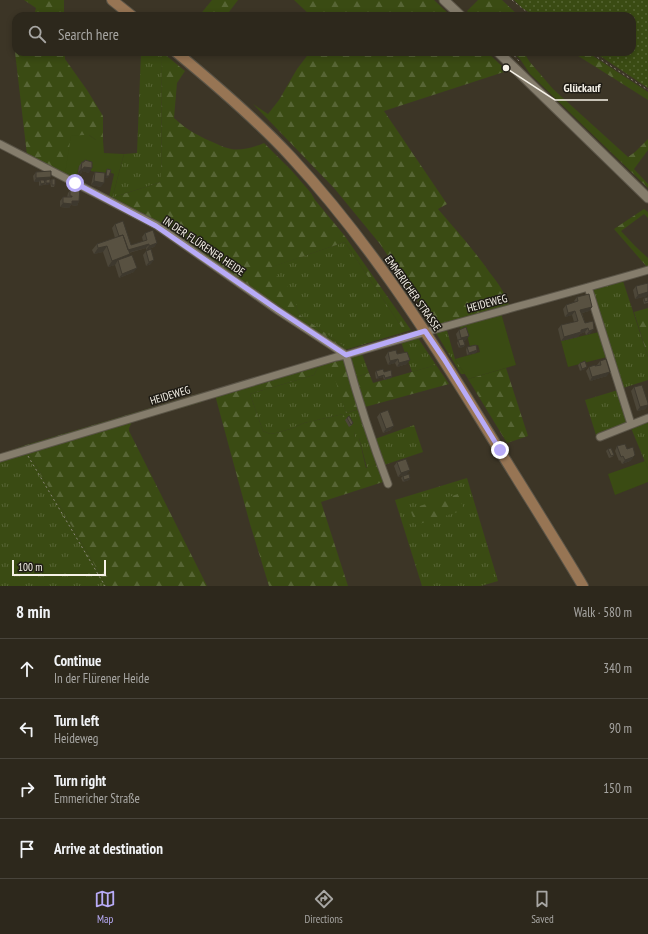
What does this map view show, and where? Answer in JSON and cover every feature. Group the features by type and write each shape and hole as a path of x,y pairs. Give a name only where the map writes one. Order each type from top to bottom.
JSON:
{"main road":[{"path":"112,0 127,12"},
{"name":"EMMERICHER STRASSE","path":"181,56 252,118 291,156 359,237 444,359 583,586"}],"street":[{"path":"444,0 457,12"},
{"path":"502,56 648,198"},
{"name":"IN DER FLÜRENER HEIDE","path":"0,144 156,226 346,355"},
{"name":"HEIDEWEG","path":"0,458 425,331 648,270"},
{"path":"588,287 631,424"},
{"path":"346,355 374,448 388,484"},
{"path":"600,437 648,418"}],"path":[{"path":"512,0 526,12"},
{"path":"595,56 648,90"},
{"path":"25,450 104,586"}],"green space":[{"path":"24,0 64,0 64,12 35,12 36,8"},
{"path":"212,0 238,0 229,12 202,12"},
{"path":"294,0 434,0 447,12 307,12"},
{"path":"478,0 502,0 515,12 468,12 467,11"},
{"path":"514,0 648,0 648,88 600,56 636,56 636,12 528,12"},
{"path":"15,56 65,56 65,59 103,116 103,140 96,140 89,135 83,135 65,174 27,155"},
{"path":"141,56 162,56 161,182 111,198 124,154 137,153"},
{"path":"162,56 167,56 185,71 177,83 174,118 194,133 227,148 243,149 264,143 292,171 311,193 344,235 411,330 405,332 345,242 269,268 293,292 297,309 301,316 348,349 343,350 159,224 111,198 161,182"},
{"path":"307,56 491,56 507,71 384,111 447,204 438,209 471,248 496,281 509,305 435,326 380,244 334,188 253,104 268,114 279,100 297,69"},
{"path":"517,56 526,56 553,89 628,157 648,139 648,150 634,169 648,184 648,188 530,74"},
{"path":"578,56 593,56 648,92 648,100"},
{"path":"89,135 96,140 103,140 104,153 124,154 111,198 109,197 114,174 106,171 105,174 91,171 91,166 79,166 76,180 65,174 71,136"},
{"path":"644,209 648,212 648,218 644,214 621,231 648,258 648,267 614,229"},
{"path":"345,242 405,332 348,349 301,316 297,309 292,292 268,268"},
{"path":"623,281 648,357 648,380 623,388 592,290"},
{"path":"648,308 648,357 634,312"},
{"path":"501,313 516,365 468,379 455,359 480,352 478,345 470,347 466,331 461,332 459,325"},
{"path":"446,327 455,359 465,374 461,374 436,333 437,331"},
{"path":"599,332 607,357 568,367 561,341"},
{"path":"418,338 436,365 412,372 401,342"},
{"path":"362,354 369,373 356,377 351,360 352,357"},
{"path":"342,357 345,359 359,409 346,413 330,364 318,367 314,375 250,394 263,431 270,434 290,429 304,423 343,414 352,432 354,432 355,438 359,438 366,468 378,464 383,482 321,502 348,586 269,586 250,524 215,395"},
{"path":"331,363 346,413 360,409 378,464 367,468 359,438 355,439 354,432 352,433 349,427 348,419 345,420 343,414 304,423 276,433 270,434 263,431 250,394 314,375 318,367"},
{"path":"436,365 449,384 365,407 356,377 369,373 373,383"},
{"path":"506,368 528,436 507,443 468,379"},
{"path":"618,390 628,421 627,424 596,435 585,400"},
{"path":"201,393 202,402 132,422 129,431 207,586 107,586 30,453 0,462 0,454"},
{"path":"648,421 648,469 631,428"},
{"path":"414,425 423,452 384,465 375,439"},
{"path":"30,453 107,586 0,586 0,462"},
{"path":"645,461 648,469 648,482 615,495 608,474"},
{"path":"467,478 498,581 481,586 422,586 395,500"},
{"path":"458,494 464,510 416,525 410,509"}],"building":[{"path":"85,160 92,162 92,168 84,167 81,169 82,162"},
{"path":"107,169 111,170 109,176 106,176"},
{"path":"51,171 51,177 36,178 36,172"},
{"path":"95,172 105,173 104,183 94,181"},
{"path":"50,179 50,183 46,183 46,180"},
{"path":"52,179 55,179 55,185 52,185"},
{"path":"40,180 44,180 45,183 41,184"},
{"path":"72,187 80,187 79,201 72,201 72,204 63,203 63,197 72,197 70,196 70,189 72,189"},
{"path":"123,221 131,245 147,240 145,233 153,230 157,243 128,250 123,235 119,236 115,224"},
{"path":"123,235 130,254 112,261 107,246 98,248 97,244"},
{"path":"151,249 154,260 149,262 146,251"},
{"path":"132,255 137,268 122,274 118,260"},
{"path":"648,283 648,292 638,295 636,286"},
{"path":"589,294 592,307 580,310 585,323 593,321 594,329 589,331 588,328 581,330 581,332 564,337 561,325 578,321 575,311 568,313 566,305 578,301 577,297"},
{"path":"648,297 648,301 645,302 644,298"},
{"path":"466,327 469,336 461,338 459,330"},
{"path":"463,339 465,345 460,346 458,340"},
{"path":"476,345 477,350 469,353 467,347"},
{"path":"396,350 397,354 407,352 410,360 399,363 398,359 390,361 388,352"},
{"path":"606,359 610,372 592,377 589,367 601,365 600,361"},
{"path":"585,361 587,367 582,369 580,363"},
{"path":"383,369 384,372 391,370 392,376 385,378 384,375 378,377 376,371"},
{"path":"642,385 648,405 640,407 634,387"},
{"path":"388,410 394,426 386,429 380,413"},
{"path":"349,416 353,423 351,425 347,418"},
{"path":"625,444 627,449 633,447 635,455 625,460 623,456 621,457 617,446"},
{"path":"611,448 614,455 611,456 608,449"},
{"path":"406,459 410,470 401,473 397,462"},
{"path":"409,474 410,478 404,480 403,476"}],"place":[{"name":"Glückauf","path":"506,68"}],"route":[{"path":"75,183 156,226 346,355 425,331 500,450"}]}
